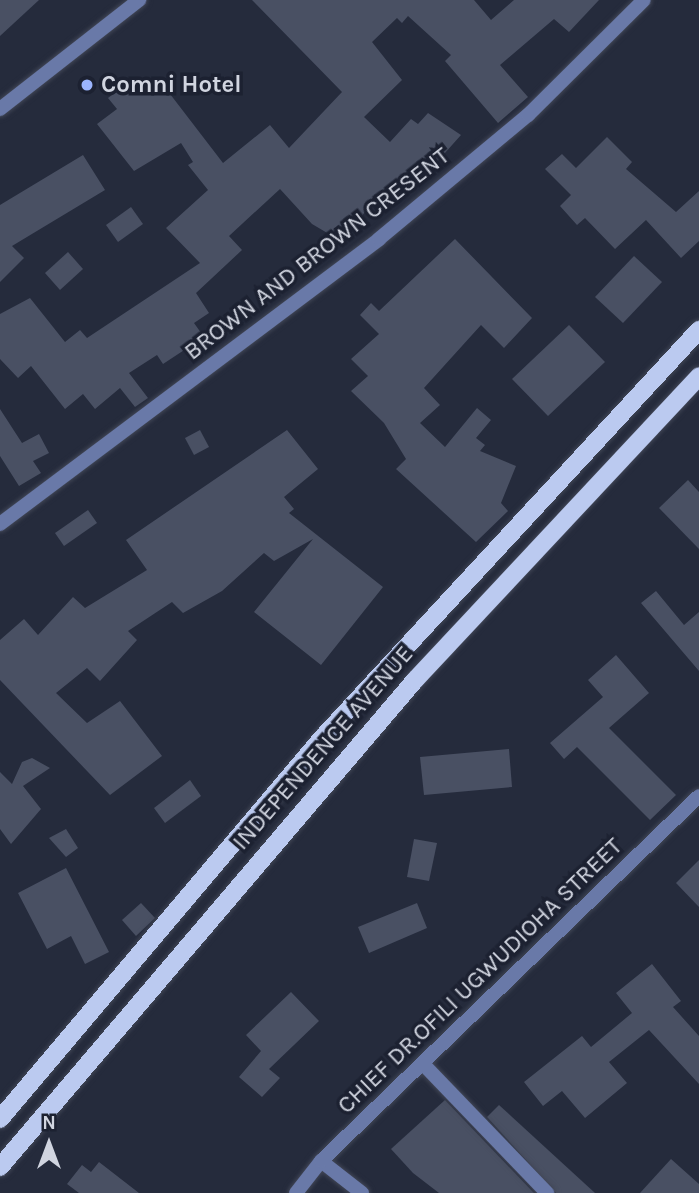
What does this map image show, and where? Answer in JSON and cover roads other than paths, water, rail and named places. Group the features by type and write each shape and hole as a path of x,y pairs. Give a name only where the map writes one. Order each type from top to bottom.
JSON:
{"main road":[{"name":"INDEPENDENCE AVENUE","path":"0,1119 322,738 699,330"},
{"name":"INDEPENDENCE AVENUE","path":"0,1167 415,680 699,376"}],"street":[{"path":"0,109 139,0"},
{"name":"BROWN AND BROWN CRESENT","path":"0,524 379,239 528,115 644,0"},
{"name":"CHIEF DR.OFILI UGWUDIOHA STREET","path":"296,1193 321,1161 424,1065 699,796"},
{"path":"424,1065 547,1193"},
{"path":"321,1161 362,1193"}],"place":[{"name":"Comni Hotel","path":"87,85"}]}
